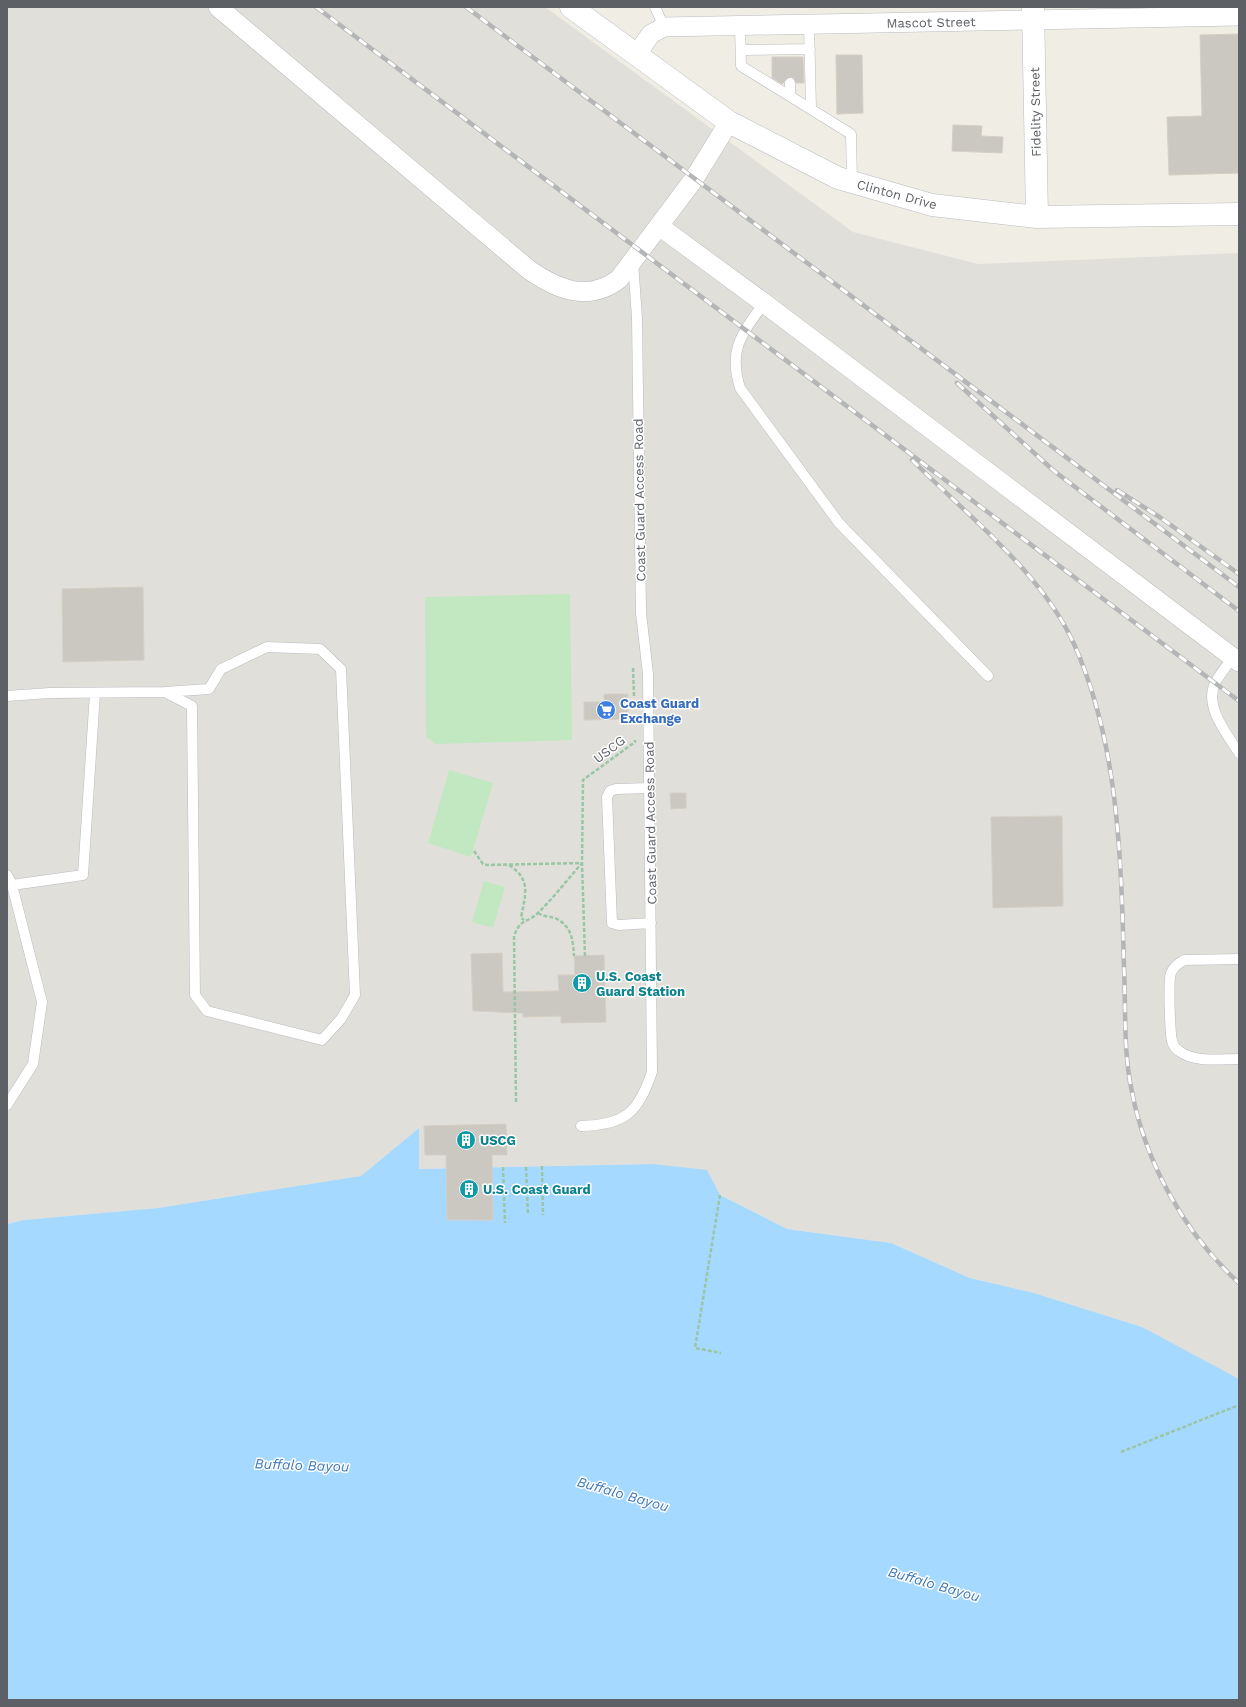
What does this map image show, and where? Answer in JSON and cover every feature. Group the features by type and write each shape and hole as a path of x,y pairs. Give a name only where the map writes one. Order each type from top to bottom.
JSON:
{"main road":[{"name":"Clinton Drive","path":"571,7 729,122 838,178 932,205 1037,217 1239,214"},
{"name":"Clinton Drive","path":"576,7 599,27"},
{"name":"Fidelity Street","path":"1033,14 1037,217"}],"street":[{"path":"218,7 544,281 578,292 596,290 609,286 619,279 694,179 729,122"},
{"name":"Mascot Street","path":"664,27 809,24 1033,14 1239,16"},
{"path":"636,55 651,34 664,27"},
{"path":"659,226 764,302 1236,660"}],"lane":[{"path":"655,7 664,27"},
{"path":"809,24 811,109"},
{"path":"740,25 741,66 851,134 852,182"},
{"path":"741,50 789,53 810,49"},
{"path":"790,83 790,96"},
{"name":"Coast Guard Access Road","path":"581,1126 604,1126 630,1113 645,1094 652,1072 648,674 640,613 637,318 632,260"},
{"path":"764,302 745,330 736,349 735,372 740,388 839,523 988,676"},
{"path":"7,696 165,692 209,689 221,669 266,648 320,649 342,669 355,995 342,1018 322,1040 207,1011 195,995 192,706 165,692"},
{"path":"1236,660 1215,683 1214,706 1218,720 1239,753"},
{"path":"12,886 83,875 95,693"},
{"path":"649,788 616,789 610,791 607,797 612,923 619,925 651,923"},
{"path":"7,875 12,886 42,1002 33,1064 7,1105"},
{"path":"1239,959 1184,960 1177,964 1171,972 1170,983 1172,1040 1176,1050 1186,1056 1197,1059 1239,1059"}],"path":[{"path":"633,666 634,704"},
{"name":"USCG","path":"585,956 582,863 584,780 635,742 635,734"},
{"path":"474,851 483,864 507,865 582,863"},
{"path":"516,1102 512,948 514,936 518,927 524,920 538,913 582,863"},
{"path":"507,865 520,874 524,880 526,893 521,918 524,920"},
{"path":"538,913 556,919 572,934 574,956"},
{"path":"542,1166 543,1215"},
{"path":"503,1167 505,1223"},
{"path":"526,1167 528,1215"},
{"path":"720,1195 695,1348 720,1354"},
{"path":"1121,1452 1239,1405"}],"shaded area":[{"path":"7,7 545,7 853,232 978,264 1239,253 1239,1395 1142,1327 1034,1293 970,1278 891,1243 787,1229 720,1195 649,1164 419,1169 419,1128 361,1176 158,1208 24,1220 7,1224"}],"green space":[{"path":"570,594 572,740 436,744 426,737 425,597"},
{"path":"449,770 493,783 471,857 428,843"},
{"path":"484,881 505,887 493,928 472,922"}],"water":[{"name":"Buffalo Bayou","path":"419,1128 419,1169 652,1164 707,1170 720,1195 787,1229 891,1243 970,1278 1034,1293 1142,1327 1239,1379 1239,1700 7,1700 7,1224 24,1220 158,1208 361,1176"}],"building":[{"path":"1239,34 1239,173 1169,175 1167,117 1202,116 1200,35"},
{"path":"836,55 862,55 863,113 837,114"},
{"path":"772,57 803,57 804,83 796,83 794,78 790,77 782,84 772,78"},
{"path":"953,125 982,126 981,136 1003,137 1002,153 952,151"},
{"path":"143,587 144,660 63,662 62,589"},
{"name":"Coast Guard Exchange","path":"604,694 628,694 628,719 584,720 584,702 604,702"},
{"path":"670,793 686,793 686,808 671,809"},
{"path":"1062,816 1063,906 993,908 991,817"},
{"name":"U.S. Coast Guard Station","path":"502,953 503,992 559,991 558,975 575,975 574,956 604,955 606,1022 561,1023 561,1016 523,1017 523,1013 473,1011 471,954"},
{"path":"506,1124 507,1155 492,1155 493,1220 447,1220 446,1155 425,1155 424,1126"}],"railway":[{"path":"316,7 1239,701"},
{"path":"466,7 1239,587"},
{"path":"957,383 1054,471 1239,611"},
{"path":"912,460 979,523 1023,569 1043,593 1060,618 1074,644 1089,682 1100,721 1109,762 1115,802 1121,885 1127,1061 1138,1119 1147,1145 1170,1196 1201,1243 1219,1264 1239,1283"},
{"path":"1117,490 1161,518 1239,574"}],"place":[{"name":"Coast Guard Exchange","path":"606,710"},
{"name":"U.S. Coast Guard Station","path":"582,983"},
{"name":"USCG","path":"466,1140"},
{"name":"U.S. Coast Guard","path":"469,1189"}]}
